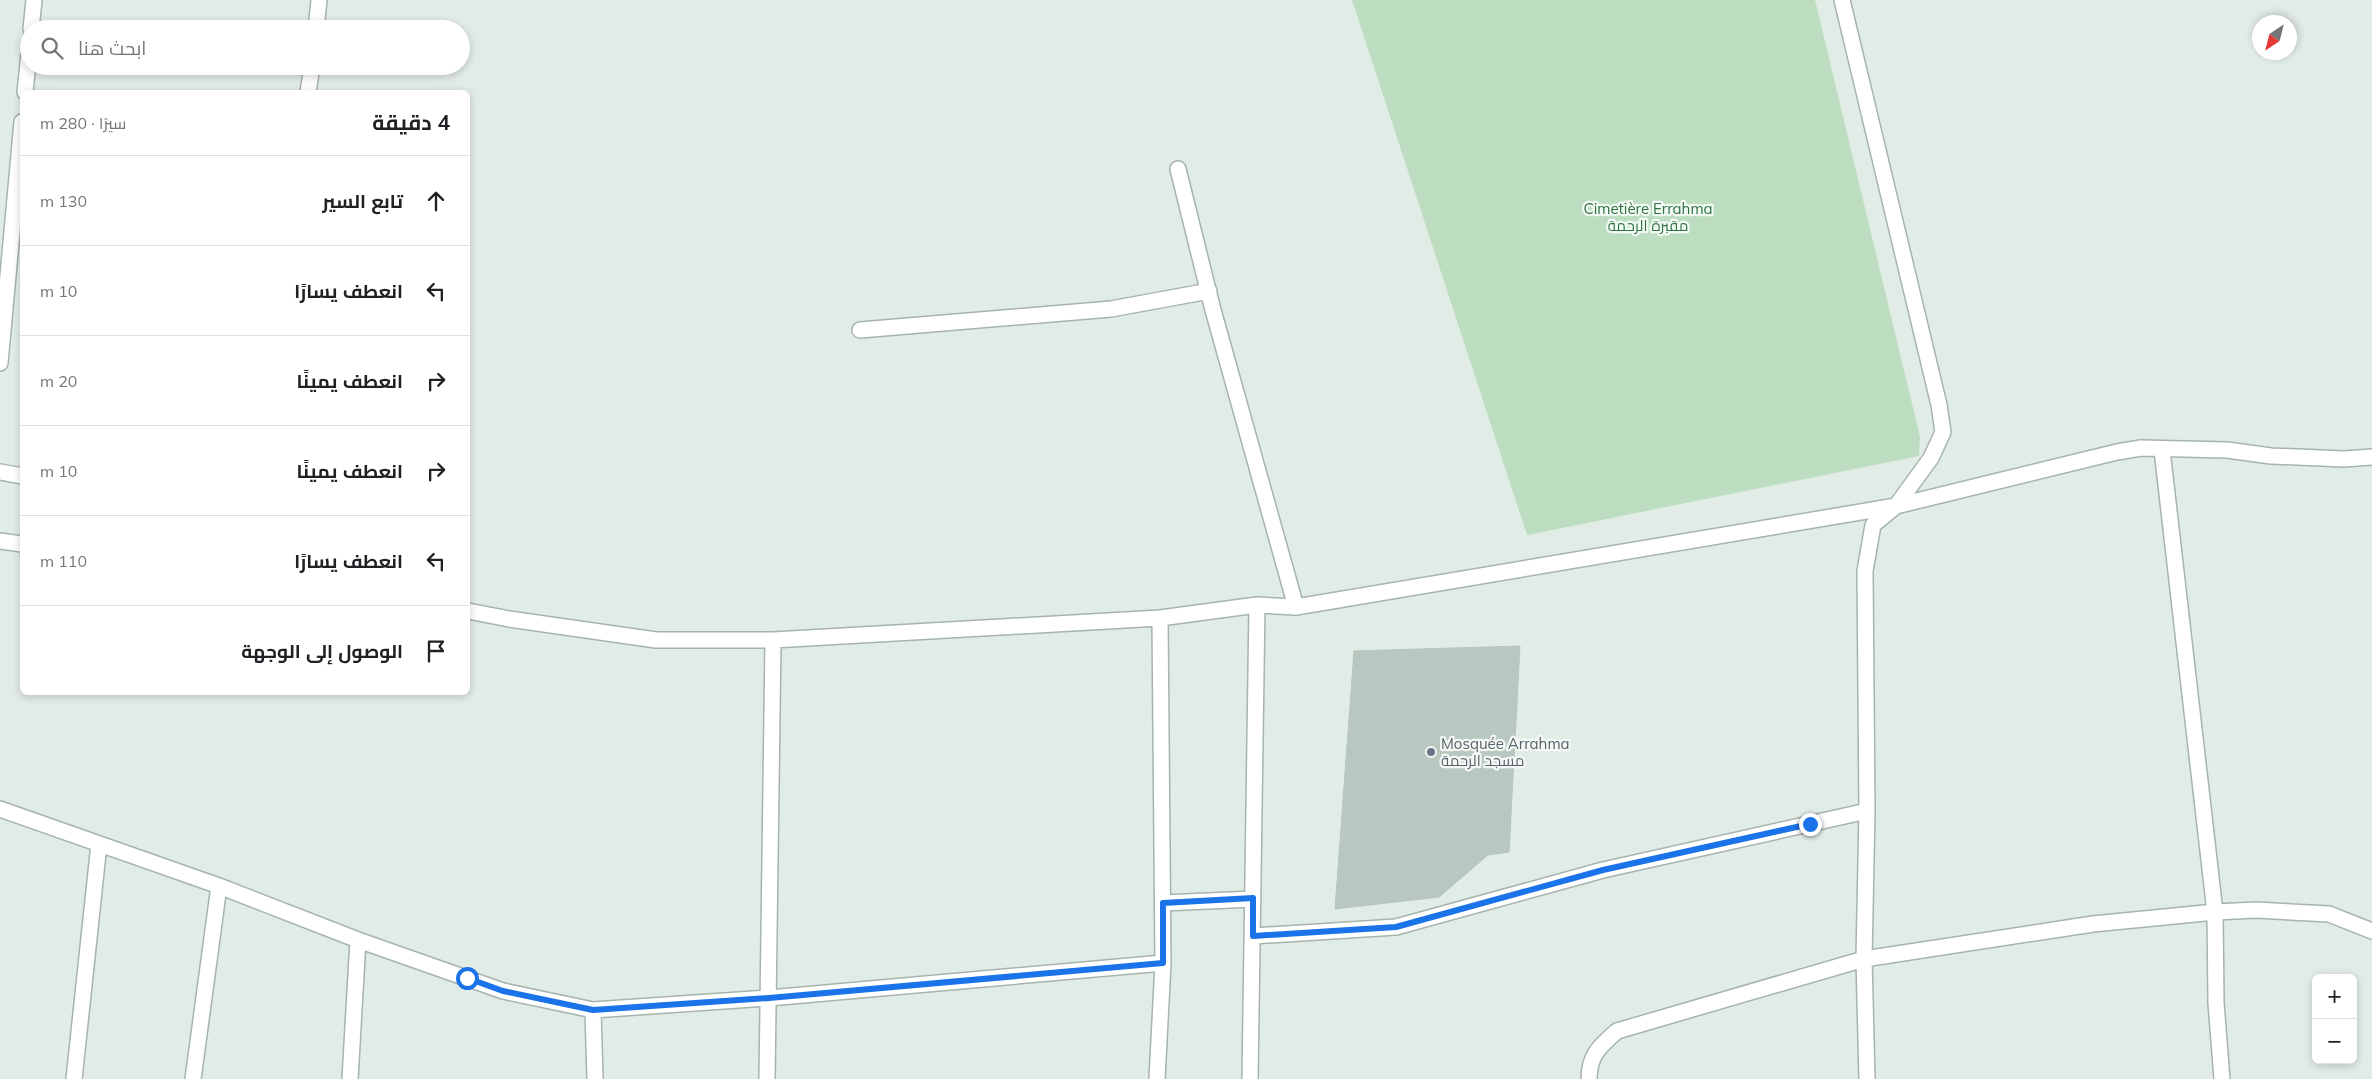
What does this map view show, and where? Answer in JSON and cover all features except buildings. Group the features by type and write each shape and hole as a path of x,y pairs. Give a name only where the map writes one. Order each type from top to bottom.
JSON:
{"street":[{"path":"32,20 34,0"},
{"path":"317,20 319,0"},
{"path":"1842,0 1939,405 1943,432 1931,458 1896,506 1873,525 1866,571 1867,811 1864,959 1868,1079"},
{"path":"25,90 27,75"},
{"path":"308,90 311,75"},
{"path":"0,363 20,144"},
{"path":"1178,169 1209,291 1296,607"},
{"path":"860,330 1111,309 1209,291"},
{"path":"470,611 508,619 656,640 773,640 1160,618 1257,605 1296,607 1896,506 2116,452 2141,448 2162,450 2227,450 2271,456 2344,459 2372,457"},
{"path":"2162,450 2215,912 2216,1003 2222,1079"},
{"path":"0,472 20,476"},
{"path":"0,542 20,544"},
{"path":"1250,1079 1257,605"},
{"path":"1157,1079 1163,963 1160,618"},
{"path":"767,1079 773,640"},
{"path":"0,809 219,886 358,940 503,991 593,1010 769,998 1163,963"},
{"path":"1253,936 1396,927 1603,870 1867,811"},
{"path":"74,1079 99,844"},
{"path":"193,1079 219,886"},
{"path":"1163,903 1253,898"},
{"path":"1589,1079 1589,1065 1600,1047 1617,1031 1864,959 2093,924 2215,912 2256,910 2329,914 2372,931"},
{"path":"350,1079 358,940"},
{"path":"593,1010 595,1079"}],"green space":[{"name":"Cimetière Errahma مقبرة الرحمة","path":"1352,0 1815,0 1920,437 1919,456 1527,535"}],"place":[{"name":"Mosquée Arrahma مسجد الرحمة","path":"1431,752"}],"route":[{"path":"467,978 503,991 593,1010 769,998 1163,963 1163,903 1253,898 1253,936 1396,927 1537,890 1603,870 1810,824"}]}
